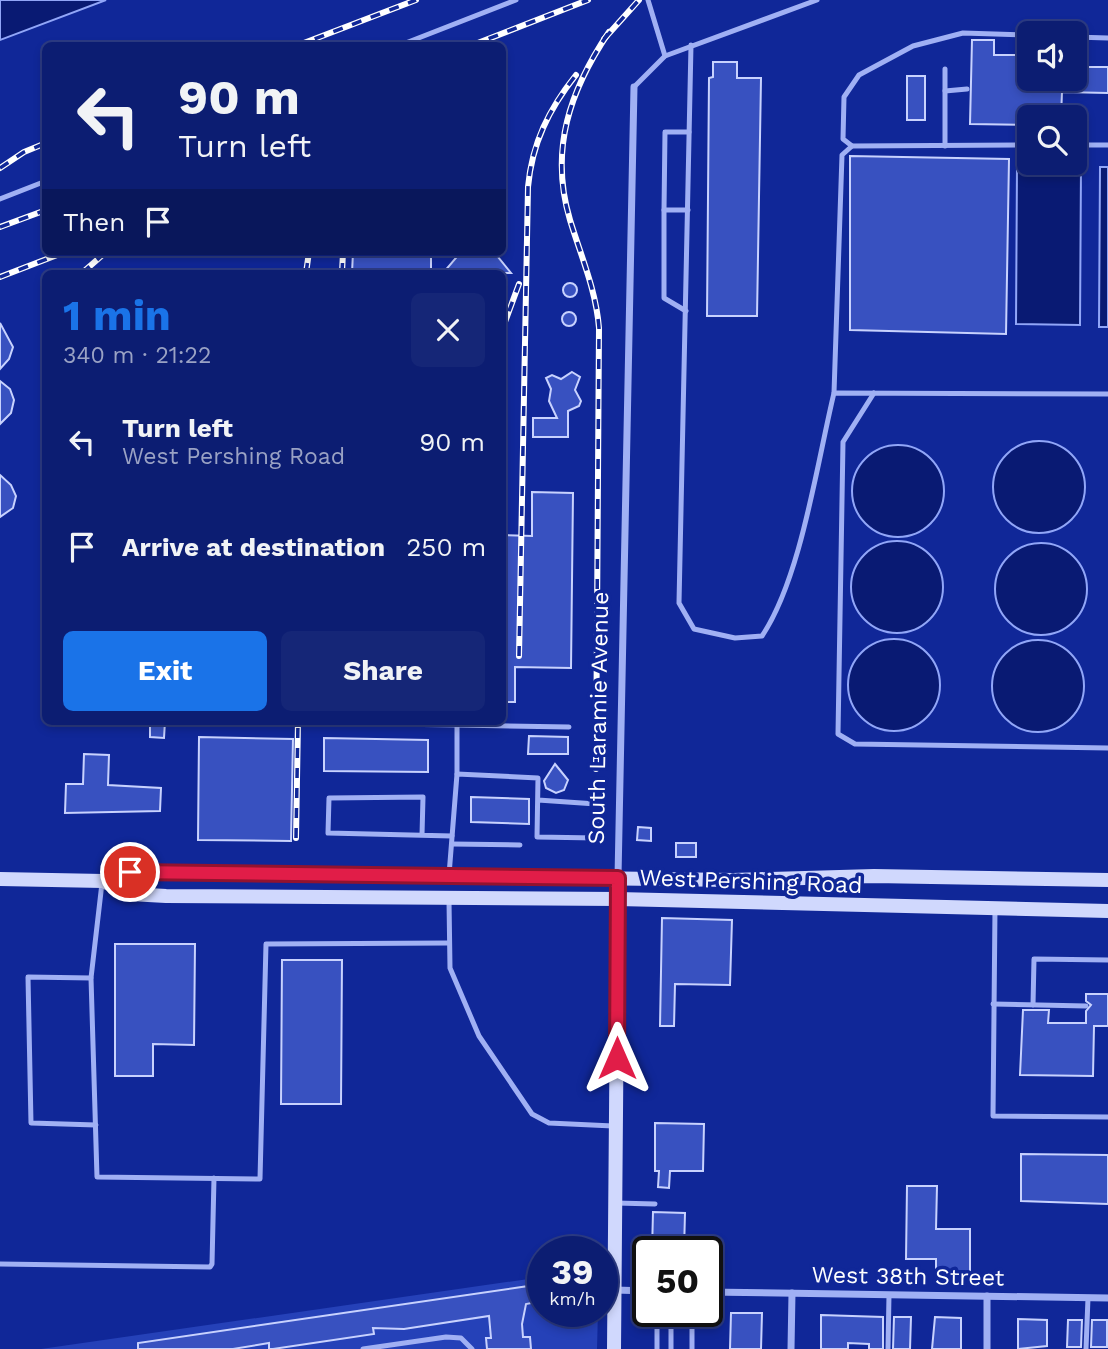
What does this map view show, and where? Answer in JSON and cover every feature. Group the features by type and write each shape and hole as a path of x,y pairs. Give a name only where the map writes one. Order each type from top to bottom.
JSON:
{"main road":[{"name":"West Pershing Road","path":"0,879 103,881 130,872 449,878 733,880 874,876 1108,880"},
{"path":"449,878 449,899"},
{"name":"South Laramie Avenue","path":"616,1236 618,878"},
{"name":"West Pershing Road","path":"103,881 130,894 618,899 1108,911"},
{"name":"South Laramie Avenue","path":"614,1327 614,1349"}],"street":[{"name":"South Laramie Avenue","path":"618,878 634,87"},
{"name":"West 38th Street","path":"723,1292 1108,1298"},
{"path":"790,1349 792,1293"},
{"path":"987,1296 987,1349"}],"lane":[{"path":"408,42 516,0"},
{"path":"648,0 665,56"},
{"path":"634,87 645,73 665,56 817,0"},
{"path":"691,45 679,603 694,629 735,638 762,636 779,612 834,393 844,97 859,75 914,46 962,33 1017,35"},
{"path":"1087,37 1108,38"},
{"path":"945,69 945,146"},
{"path":"945,91 967,89"},
{"path":"686,311 664,298 665,132 689,132"},
{"path":"843,139 852,146 1017,145"},
{"path":"1087,145 1108,145"},
{"path":"842,155 852,146"},
{"path":"0,199 42,183"},
{"path":"664,210 688,210"},
{"path":"834,393 1108,394"},
{"path":"874,393 843,442 838,734 855,744 1108,748"},
{"path":"449,878 457,774 457,725 569,727"},
{"path":"457,774 538,778 537,837 596,838 596,804 538,800"},
{"path":"422,835 423,797 329,798 328,833 452,836"},
{"path":"452,844 520,845"},
{"path":"103,881 91,978 97,1177 260,1179 266,944 449,943"},
{"path":"449,899 450,968 479,1036 532,1114 549,1123 616,1126"},
{"path":"995,909 993,1116 1108,1117"},
{"path":"1033,1005 1034,958 1108,960"},
{"path":"91,978 28,977 31,1123 96,1125"},
{"path":"993,1004 1086,1006"},
{"path":"0,1264 209,1267 212,1264 214,1178"},
{"path":"616,1203 655,1204"},
{"path":"888,1349 889,1295"},
{"path":"1086,1349 1087,1298"},
{"path":"657,1349 657,1321 671,1322 671,1349"},
{"path":"692,1327 692,1349"},
{"path":"363,1349 446,1337 461,1338 472,1349"}],"shaded area":[{"path":"0,0 106,0 0,40"},
{"path":"1017,165 1017,175 1081,175 1080,325 1016,324"},
{"path":"1100,167 1108,167 1108,327 1099,327"},
{"path":"1039,441 1065,449 1077,461 1085,487 1077,513 1065,525 1039,533 1013,525 1001,513 993,487 1001,461 1013,449"},
{"path":"898,445 924,453 936,465 944,491 936,517 924,529 898,537 872,529 860,517 852,491 860,465 872,453"},
{"path":"897,541 923,549 935,561 943,587 935,613 923,625 897,633 871,625 859,613 851,587 859,561 871,549"},
{"path":"1041,543 1067,551 1079,563 1087,589 1079,615 1067,627 1041,635 1015,627 1003,615 995,589 1003,563 1015,551"},
{"path":"894,639 920,647 932,659 940,685 932,711 920,723 894,731 868,723 856,711 848,685 856,659 868,647"},
{"path":"1038,640 1064,648 1076,660 1084,686 1076,712 1064,724 1038,732 1012,724 1000,712 992,686 1000,660 1012,648"},
{"path":"527,1279 527,1327 598,1327 597,1349 41,1349"}],"building":[{"path":"972,40 994,40 994,55 1017,55 1017,91 1087,91 1087,67 1108,67 1108,93 1062,92 1061,105 1017,105 1017,125 970,124"},
{"path":"713,62 737,62 737,78 761,78 757,316 707,316 709,78 713,77"},
{"path":"907,76 925,76 925,120 907,120"},
{"path":"850,156 1009,159 1006,334 850,330"},
{"path":"353,256 431,256 431,270 352,270"},
{"path":"458,256 497,256 511,273 506,273 506,270 446,270"},
{"path":"567,283 573,283 577,290 573,297 567,297 563,293 563,287"},
{"path":"566,312 572,312 576,319 572,326 566,326 562,322 562,316"},
{"path":"0,323 13,347 9,359 0,369"},
{"path":"572,372 580,377 575,390 581,401 579,406 568,411 568,437 533,437 533,418 557,418 549,401 551,389 546,378 552,375 561,379"},
{"path":"0,381 10,389 14,400 11,413 0,424"},
{"path":"0,475 11,485 16,496 13,508 0,517"},
{"path":"532,492 573,493 571,668 515,667 515,702 506,702 506,535 532,536"},
{"path":"150,725 165,725 164,738 150,737"},
{"path":"529,736 568,737 568,754 528,754"},
{"path":"199,737 293,739 291,841 198,840"},
{"path":"324,738 428,740 428,772 324,771"},
{"path":"84,754 109,755 108,785 161,788 160,811 65,813 66,784 83,784"},
{"path":"555,764 568,780 564,790 556,793 546,788 544,781"},
{"path":"471,797 529,799 529,824 471,822"},
{"path":"638,827 651,828 651,841 637,840"},
{"path":"676,843 696,843 696,857 676,857"},
{"path":"662,918 732,920 730,985 675,984 674,1026 660,1026"},
{"path":"115,944 195,944 194,1045 153,1044 153,1076 115,1076"},
{"path":"282,960 342,960 341,1104 281,1104"},
{"path":"1086,994 1108,994 1108,1026 1094,1026 1093,1076 1020,1075 1023,1010 1049,1010 1048,1023 1086,1023 1086,1011 1091,1005 1086,1001"},
{"path":"655,1123 704,1124 703,1171 670,1171 669,1188 658,1187 659,1171 655,1171"},
{"path":"1021,1154 1108,1155 1108,1204 1021,1201"},
{"path":"907,1186 937,1186 936,1229 970,1229 970,1275 936,1275 936,1259 906,1259"},
{"path":"653,1212 685,1213 684,1236 652,1236"},
{"path":"527,1286 527,1304 522,1324 523,1337 530,1337 531,1349 487,1349 486,1338 491,1338 489,1316 404,1329 373,1328 374,1334 273,1349 269,1349 269,1343 233,1349 138,1349 138,1343"},
{"path":"731,1313 762,1313 761,1349 730,1349"},
{"path":"821,1315 883,1317 883,1349 869,1349 869,1344 848,1343 848,1349 821,1349"},
{"path":"894,1317 911,1317 910,1349 893,1349"},
{"path":"935,1317 961,1318 961,1349 932,1349"},
{"path":"1018,1319 1047,1320 1047,1346 1018,1349"},
{"path":"1068,1320 1082,1320 1081,1347 1067,1347"},
{"path":"1092,1320 1107,1320 1107,1347 1091,1347"}],"railway":[{"path":"306,42 416,0"},
{"path":"480,42 588,0"},
{"path":"604,39 639,0"},
{"path":"596,769 599,328 591,287 570,220 562,169 563,145 574,99 595,54 609,32"},
{"path":"519,656 528,187 533,156 543,127 576,75"},
{"path":"0,168 24,152 42,145"},
{"path":"0,227 42,211"},
{"path":"0,277 55,256"},
{"path":"85,270 101,256"},
{"path":"306,270 308,256"},
{"path":"342,270 343,256"},
{"path":"506,319 519,284"},
{"path":"296,838 298,725"}],"route":[{"path":"130,872 618,878 617,1058"}]}
